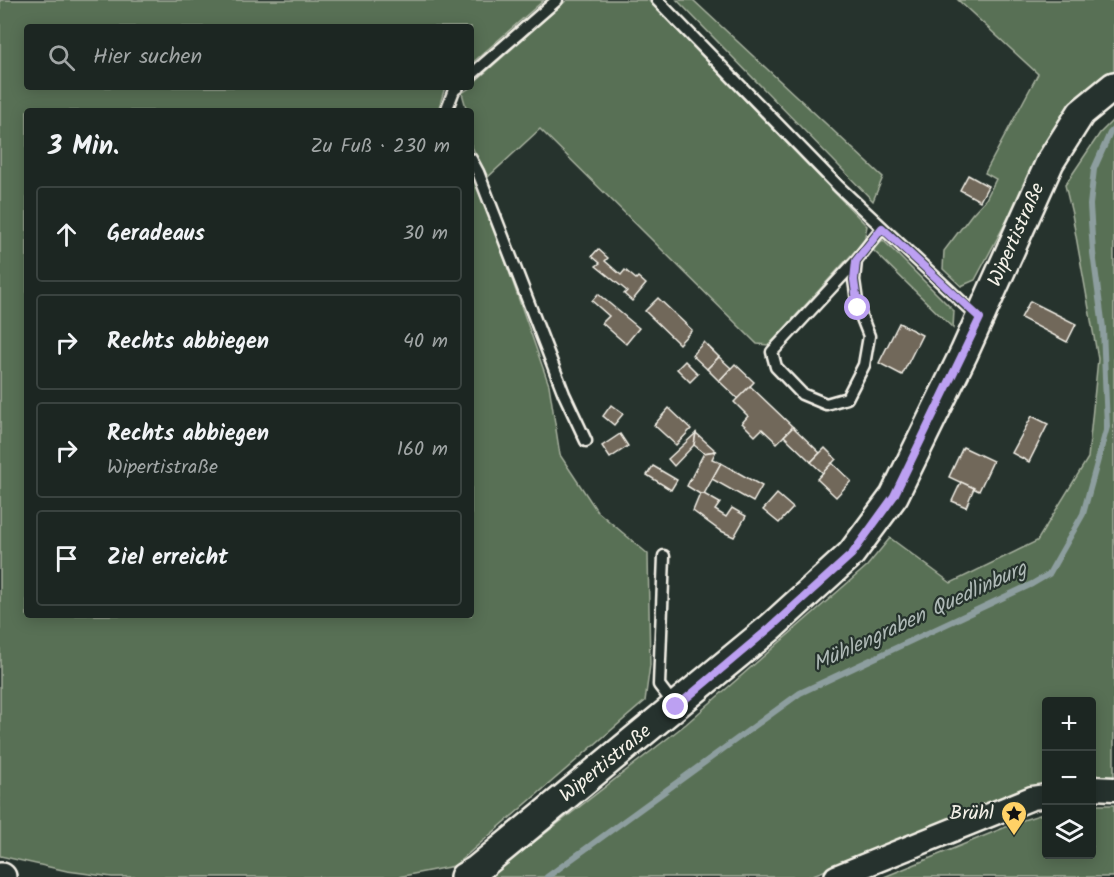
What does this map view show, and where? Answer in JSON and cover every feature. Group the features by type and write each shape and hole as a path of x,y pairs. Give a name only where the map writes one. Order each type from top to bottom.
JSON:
{"street":[{"name":"Wipertistraße","path":"464,877 476,870 676,707 771,627 852,554 894,496 980,318 1050,162 1081,113 1114,86"},
{"path":"1096,788 1114,789"},
{"path":"836,877 1032,798 1042,797"}],"lane":[{"path":"474,72 557,0"},
{"path":"657,0 839,187 980,318"},
{"path":"447,108 454,90"},
{"path":"474,165 564,394 586,441"},
{"path":"856,261 854,280 858,308 869,336 864,365 847,398 826,405 802,394 776,367 772,352 856,261 882,228"},
{"path":"664,556 659,685 676,707"}],"green space":[{"path":"0,0 544,0 474,61 474,24 24,24 24,90 444,90 439,108 24,108 24,618 474,618 474,178 479,186 549,385 560,455 597,511 648,554 650,665 645,701 454,866 398,877 112,877 67,871 0,856"},
{"path":"567,0 648,0 867,226 864,241 769,345 757,344 540,129 488,177 474,151 474,108 466,108 462,93 466,90 474,90 474,82"},
{"path":"677,0 693,0 883,177 873,201"},
{"path":"958,0 1114,0 1114,72 1075,105 1039,160 975,280 961,286 943,269 944,251 986,199 996,179 985,173 1038,74"},
{"path":"1114,119 1114,778 1096,778 1096,697 1042,697 1042,787 808,877 489,877 686,724 867,566 890,538 951,583 1037,541 1088,458 1098,359 1065,185 1100,133"},
{"path":"883,240 954,311 953,328 872,249"},
{"name":"Brühl","path":"1096,805 1114,805 1114,877 884,877 1042,814 1042,859 1096,859"}],"building":[{"path":"968,175 988,186 980,201 960,190"},
{"path":"598,249 608,258 605,261 621,275 625,270 646,284 632,301 624,294 627,291 596,266 600,263 592,256"},
{"path":"598,294 639,328 626,344 602,323 609,316 592,301"},
{"path":"658,298 692,330 679,344 645,311"},
{"path":"1030,301 1076,324 1067,342 1021,318"},
{"path":"899,323 922,335 902,375 879,363"},
{"path":"704,342 719,357 707,369 692,355"},
{"path":"719,357 731,368 719,381 707,369"},
{"path":"685,361 698,374 690,382 677,369"},
{"path":"735,364 754,382 738,399 719,381"},
{"path":"750,386 793,427 777,443 762,429 755,436 742,423 748,416 734,402"},
{"path":"611,405 623,414 614,425 603,416"},
{"path":"669,408 691,429 676,445 654,425"},
{"path":"1032,416 1048,424 1029,462 1012,453"},
{"path":"793,427 820,453 811,462 784,436"},
{"path":"696,433 694,445 674,466 668,459"},
{"path":"696,433 716,451 704,453 694,445"},
{"path":"620,434 628,446 610,458 602,446"},
{"path":"963,447 993,461 979,491 949,477"},
{"path":"825,448 836,459 823,473 811,462"},
{"path":"716,451 712,459 721,463 704,494 700,494 687,486 704,453"},
{"path":"721,463 762,486 753,502 712,479"},
{"path":"832,463 851,481 836,497 817,479"},
{"path":"653,466 677,480 671,490 647,475"},
{"path":"961,482 974,488 966,507 952,501"},
{"path":"700,494 720,503 715,510 726,517 732,508 746,516 734,537 719,530 693,511"},
{"path":"777,494 793,508 779,523 763,510"}],"waterway":[{"name":"Mühlengraben Quedlinburg","path":"547,877 800,693 1049,574 1083,514 1107,427 1103,328 1093,253 1090,205 1094,169 1114,129"}],"place":[{"name":"Brühl","path":"1014,837"}],"route":[{"path":"676,707 771,627 852,554 894,496 980,318 882,228 856,261 854,280 858,308"}]}
